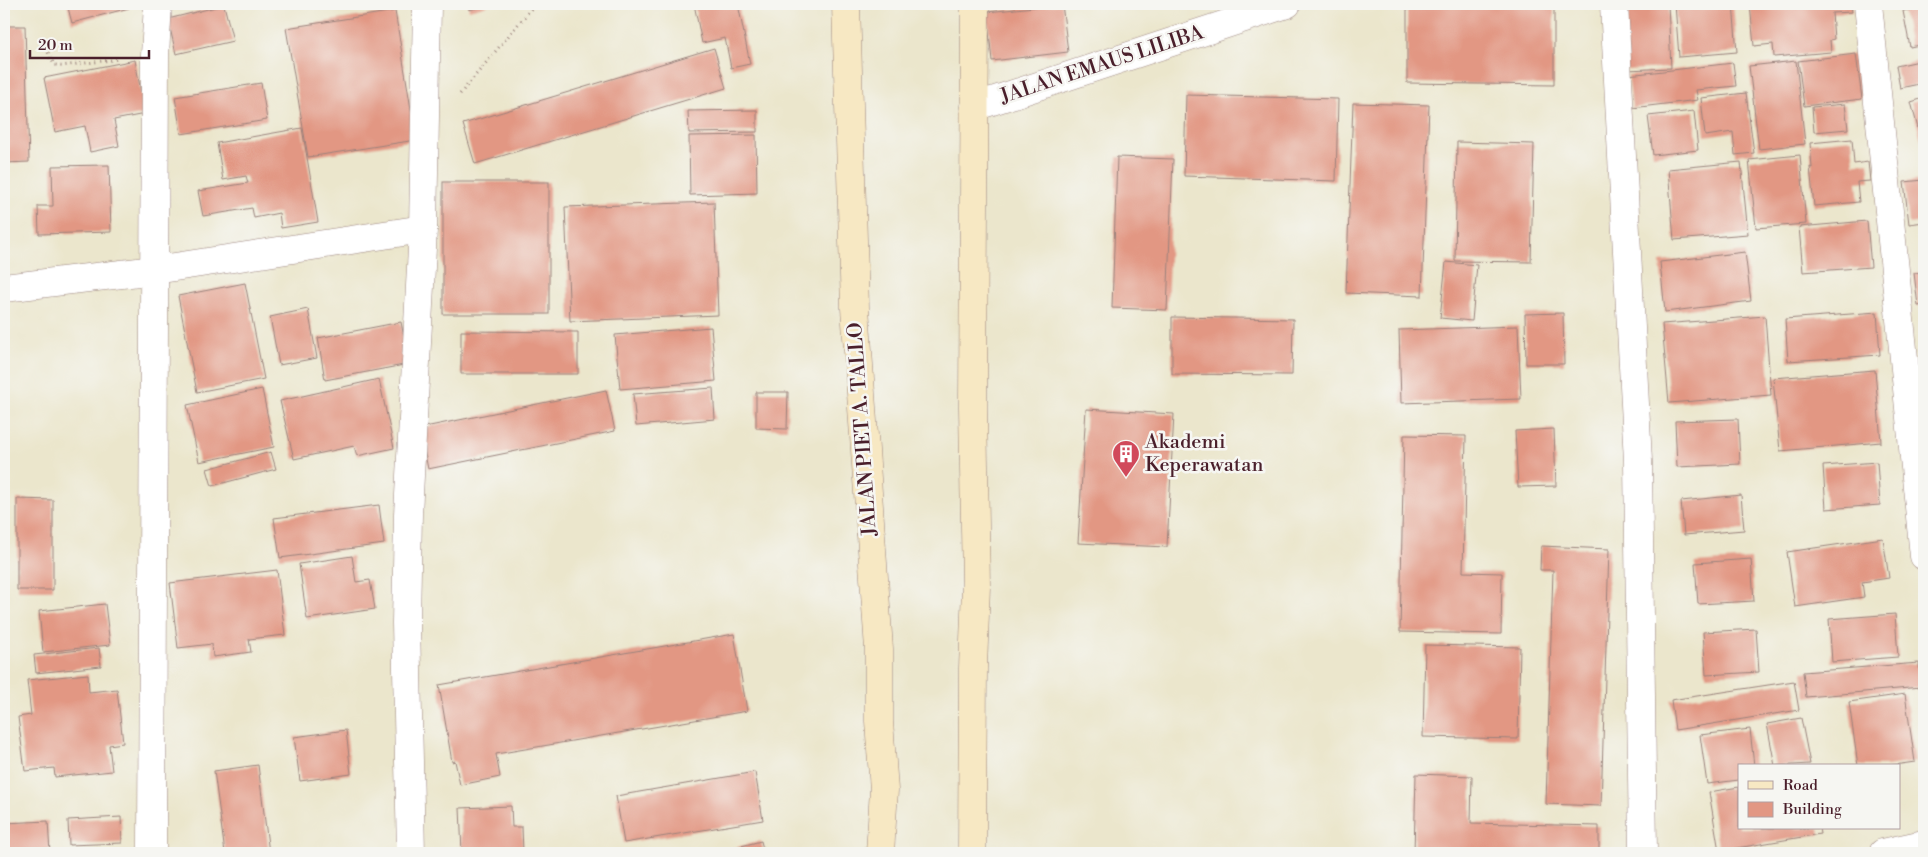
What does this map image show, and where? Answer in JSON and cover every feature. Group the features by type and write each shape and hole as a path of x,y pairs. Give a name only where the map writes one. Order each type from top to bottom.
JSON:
{"main road":[{"name":"JALAN PIET A. TALLO","path":"846,4 854,308 879,649 880,722 884,790 880,853"},
{"path":"972,853 973,668 976,586 973,406 975,4"}],"street":[{"path":"152,853 155,55 158,4"},
{"path":"411,853 406,623 408,514 423,229 427,4"},
{"name":"JALAN EMAUS LILIBA","path":"974,107 1287,4"},
{"path":"1614,4 1638,461 1643,853"},
{"path":"1868,4 1924,556"},
{"path":"4,288 155,270 423,229"},
{"path":"1883,853 1924,844"}],"path":[{"path":"459,95 535,4"},
{"path":"45,43 50,58 55,65 61,66 155,55"}],"building":[{"path":"67,4 128,4 129,8 72,23"},
{"path":"468,4 491,4 469,10"},
{"path":"694,4 738,4 750,64 731,68 725,38 702,43"},
{"path":"1062,4 1068,52 992,61 987,12"},
{"path":"1407,4 1554,4 1554,85 1407,83"},
{"path":"1624,4 1668,4 1671,68 1627,70"},
{"path":"1675,4 1733,4 1737,52 1679,57"},
{"path":"1750,4 1851,4 1852,12 1832,13 1834,39 1830,40 1831,52 1774,57 1773,44 1754,46"},
{"path":"224,5 233,41 176,54 168,19"},
{"path":"1924,7 1924,44 1910,47 1903,11"},
{"path":"395,11 416,140 308,157 286,28"},
{"path":"4,26 25,26 29,162 4,163"},
{"path":"714,48 726,88 475,164 463,124"},
{"path":"1856,54 1862,99 1804,106 1798,61"},
{"path":"135,60 145,114 114,120 119,146 90,152 85,126 55,132 44,78"},
{"path":"1924,60 1924,83 1900,88 1896,66"},
{"path":"1796,61 1805,144 1759,149 1749,66"},
{"path":"1733,63 1736,86 1696,90 1698,100 1632,108 1628,75"},
{"path":"261,83 267,120 181,134 175,97"},
{"path":"1746,93 1754,153 1735,155 1733,132 1705,136 1701,98"},
{"path":"1186,95 1338,99 1336,181 1184,176"},
{"path":"1924,98 1924,151 1911,102"},
{"path":"1353,103 1429,105 1422,296 1346,293"},
{"path":"1845,104 1848,129 1814,132 1812,107"},
{"path":"757,110 757,132 689,133 688,111"},
{"path":"1694,111 1698,150 1653,155 1648,116"},
{"path":"302,128 318,222 281,228 279,213 254,218 252,208 203,216 198,191 248,183 246,176 223,180 217,143"},
{"path":"756,135 757,193 690,195 689,136"},
{"path":"1852,139 1854,164 1868,162 1870,181 1857,182 1859,202 1814,206 1810,167 1812,168 1810,143"},
{"path":"1457,142 1534,144 1531,262 1455,261"},
{"path":"1800,155 1806,224 1756,228 1749,160"},
{"path":"1117,157 1173,159 1167,310 1112,308"},
{"path":"1741,162 1748,234 1674,240 1668,169"},
{"path":"109,165 111,232 39,234 38,206 53,206 52,166"},
{"path":"1924,180 1924,222 1909,224 1904,182"},
{"path":"443,182 549,182 549,314 443,314"},
{"path":"714,202 718,315 570,321 565,207"},
{"path":"1867,221 1871,267 1803,272 1799,227"},
{"path":"1745,252 1751,301 1665,312 1660,262"},
{"path":"1446,262 1477,265 1472,321 1440,318"},
{"path":"1924,272 1924,305 1918,306 1914,273"},
{"path":"245,283 264,379 197,392 178,296"},
{"path":"308,309 317,358 279,365 270,317"},
{"path":"1877,312 1880,355 1788,361 1785,319"},
{"path":"1563,313 1564,364 1526,364 1525,314"},
{"path":"1765,316 1771,395 1669,403 1662,324"},
{"path":"1172,317 1293,319 1292,375 1172,374"},
{"path":"401,322 409,364 325,380 318,338"},
{"path":"1518,326 1521,399 1401,403 1399,330"},
{"path":"711,327 716,381 620,389 615,335"},
{"path":"461,331 578,332 578,374 461,374"},
{"path":"1875,370 1881,442 1780,451 1773,378"},
{"path":"379,379 394,448 357,456 354,446 294,459 280,401"},
{"path":"713,388 715,419 636,426 633,394"},
{"path":"262,389 274,447 199,462 187,405"},
{"path":"606,390 615,431 428,469 420,428"},
{"path":"756,392 788,392 787,429 756,428"},
{"name":"Akademi Keperawatan","path":"1086,409 1174,414 1167,547 1078,543"},
{"path":"1738,419 1740,464 1677,467 1675,421"},
{"path":"1554,429 1556,486 1518,487 1515,431"},
{"path":"1404,435 1466,436 1463,572 1502,573 1501,634 1400,632"},
{"path":"271,452 276,469 212,486 207,469"},
{"path":"1877,462 1880,505 1826,509 1823,466"},
{"path":"1741,495 1744,530 1684,535 1681,501"},
{"path":"17,499 53,500 53,590 17,590"},
{"path":"379,505 384,544 280,558 274,518"},
{"path":"1883,538 1889,578 1862,582 1864,597 1795,607 1787,552"},
{"path":"1541,546 1609,549 1601,806 1546,804 1553,570 1540,570"},
{"path":"352,556 356,582 370,580 375,609 307,619 299,564"},
{"path":"1751,559 1754,601 1698,604 1695,563"},
{"path":"277,570 285,635 249,639 251,652 213,657 212,644 178,648 170,583"},
{"path":"105,604 110,645 43,652 39,611"},
{"path":"1895,614 1898,657 1832,662 1829,619"},
{"path":"1756,629 1759,672 1706,675 1703,632"},
{"path":"734,634 747,711 496,754 500,777 460,785 455,761 452,762 439,685"},
{"path":"1425,645 1520,647 1518,739 1423,737"},
{"path":"99,648 101,666 36,673 34,655"},
{"path":"1919,663 1921,687 1806,697 1803,672"},
{"path":"88,674 89,692 117,689 123,743 109,745 112,771 55,777 54,768 25,771 18,717 31,715 27,680"},
{"path":"1794,681 1799,710 1675,730 1671,700"},
{"path":"1905,694 1915,762 1900,764 1858,764 1849,702"},
{"path":"1801,718 1810,764 1775,764 1767,724"},
{"path":"1750,729 1754,764 1738,764 1738,780 1707,784 1700,735"},
{"path":"346,730 351,774 300,781 294,737"},
{"path":"258,765 269,853 225,853 214,771"},
{"path":"755,772 763,820 624,843 616,796"},
{"path":"1416,774 1472,776 1471,823 1599,826 1599,853 1414,853"},
{"path":"1738,787 1738,830 1819,830 1820,834 1719,851 1709,792"},
{"path":"511,806 512,827 522,827 523,853 462,853 460,808"},
{"path":"121,817 122,843 69,845 68,820"},
{"path":"48,821 50,853 4,853 4,823"},
{"path":"761,841 764,853 713,853"}],"place":[{"name":"Akademi Keperawatan","path":"1126,478"}]}
